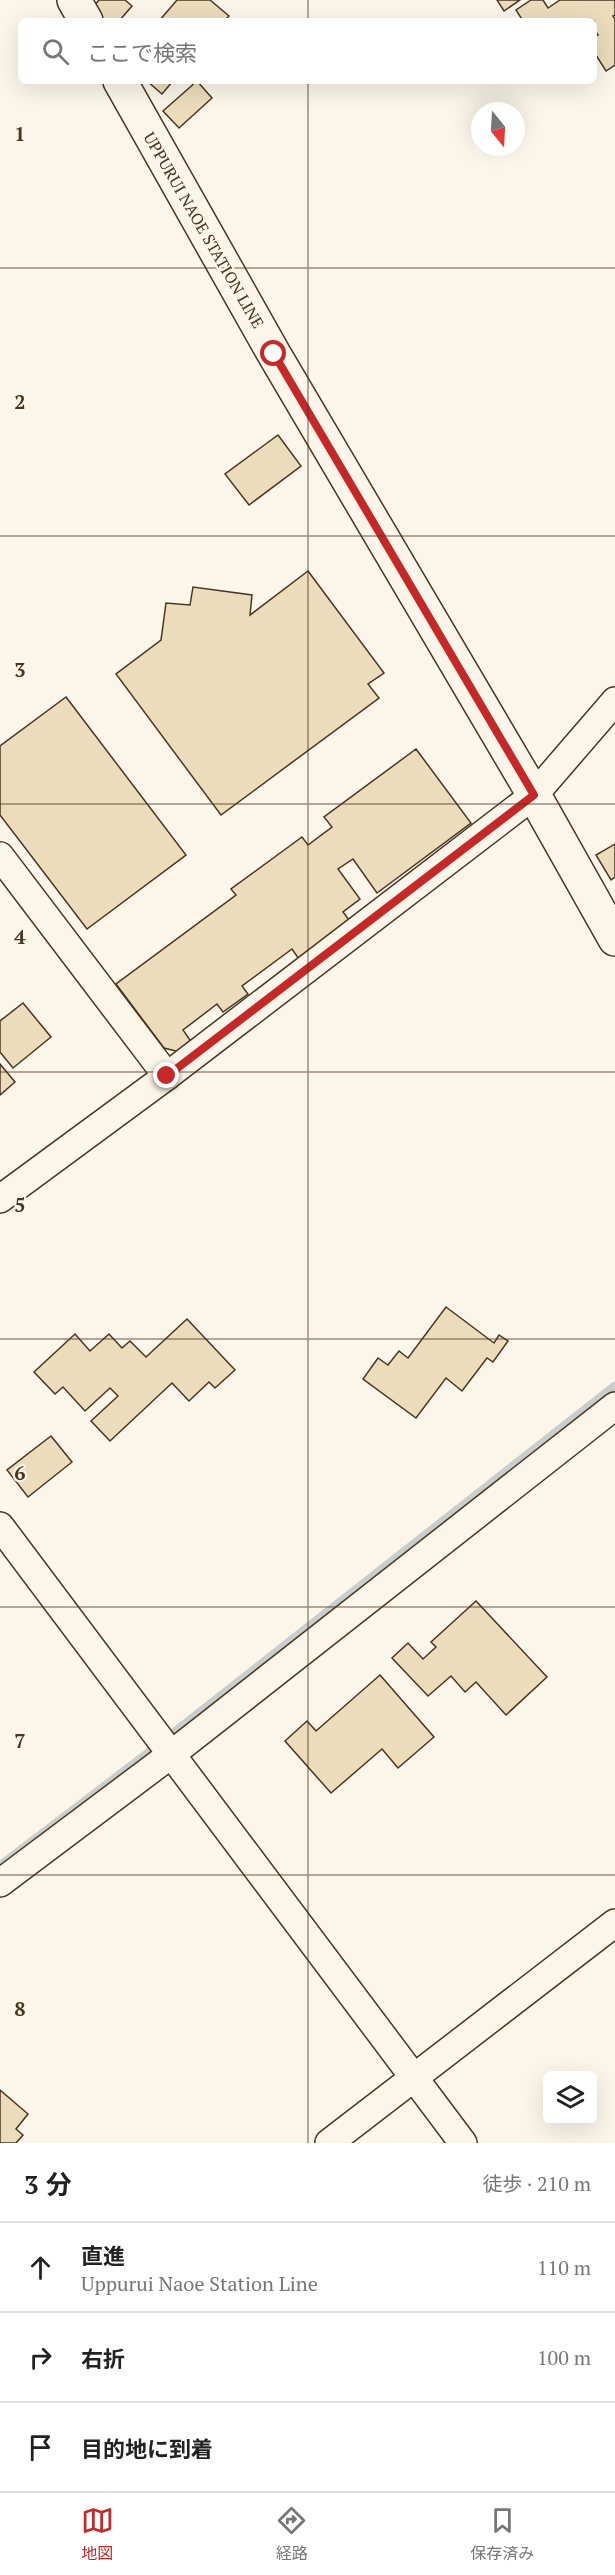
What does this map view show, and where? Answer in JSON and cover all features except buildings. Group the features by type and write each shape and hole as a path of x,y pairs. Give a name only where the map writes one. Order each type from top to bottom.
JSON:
{"main road":[{"path":"74,0 84,18"},
{"name":"UPPURUI NAOE STATION LINE","path":"122,84 280,364 534,795 615,939"}],"street":[{"path":"0,1199 167,1076 534,795 615,701"},
{"path":"0,856 167,1076"},
{"path":"0,1883 172,1753 615,1406"},
{"path":"0,1526 463,2143"},
{"path":"329,2143 615,1923"}],"waterway":[{"path":"0,1866 148,1753 615,1386"}],"route":[{"path":"167,1076 534,795 274,354"}]}
